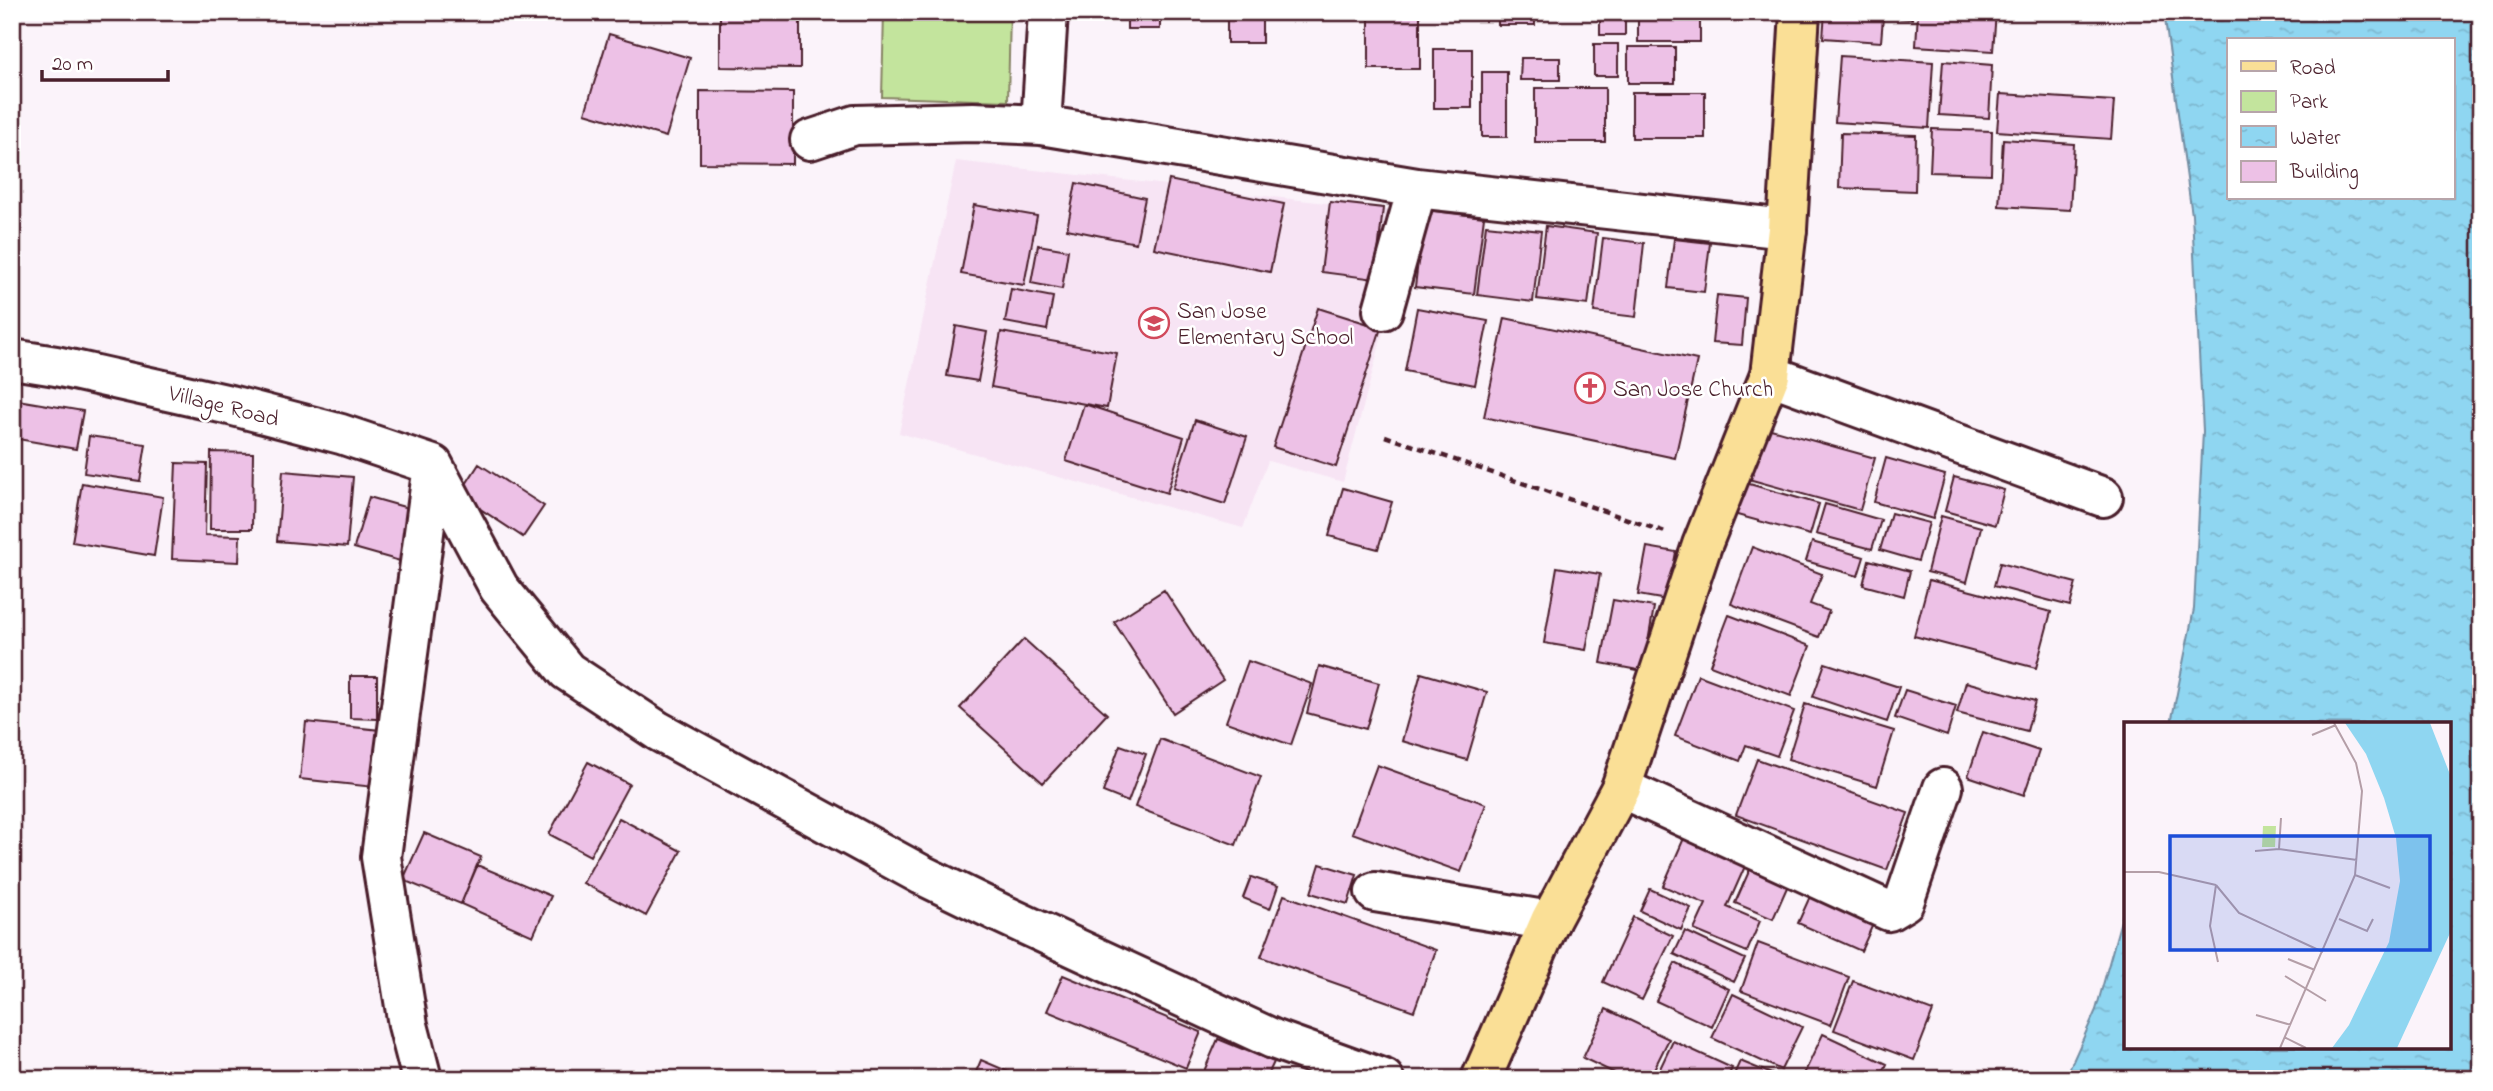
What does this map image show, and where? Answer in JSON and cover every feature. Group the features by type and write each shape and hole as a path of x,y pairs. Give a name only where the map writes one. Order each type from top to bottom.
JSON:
{"main road":[{"path":"1481,1079 1550,921 1621,788 1702,545 1770,375 1787,229 1800,12"}],"street":[{"path":"1041,125 1048,12"},
{"path":"810,140 855,125 973,122 1041,125 1417,188 1787,229"},
{"path":"1383,310 1417,188"},
{"name":"Village Road","path":"12,359 56,366 230,405 341,434 433,465"},
{"path":"1770,375 2104,497"},
{"path":"422,1079 408,1025 381,857 433,465"},
{"path":"433,465 499,588 567,671 658,732 922,875 1000,913 1273,1039 1384,1079"},
{"path":"1621,788 1889,911 1904,902 1943,788"},
{"path":"1375,892 1550,921"}],"path":[{"path":"1385,436 1702,545"}],"shaded area":[{"name":"San Jose Elementary School","path":"956,161 1415,213 1343,482 1268,461 1243,528 899,433"}],"green space":[{"path":"884,12 1010,12 1008,101 882,97"}],"water":[{"path":"2164,12 2481,12 2481,1079 2065,1079 2096,1010 2124,910 2124,1049 2451,1049 2451,722 2171,722 2194,609 2203,431 2192,215"}],"building":[{"path":"720,12 800,12 800,68 720,67"},
{"path":"1072,12 1103,12 1103,21 1072,21"},
{"path":"1127,12 1160,12 1160,29 1127,29"},
{"path":"1227,12 1262,12 1262,43 1227,43"},
{"path":"1369,12 1420,12 1420,69 1369,69"},
{"path":"1498,12 1535,12 1535,25 1498,25"},
{"path":"1600,12 1625,12 1625,35 1600,35"},
{"path":"1638,12 1700,12 1700,42 1638,42"},
{"path":"1825,12 1912,12 1912,19 1883,17 1881,42 1823,38"},
{"path":"1918,12 1996,12 1993,51 1916,46"},
{"path":"609,34 690,58 666,137 585,113"},
{"path":"1594,44 1618,44 1618,76 1594,76"},
{"path":"1628,47 1675,47 1675,83 1628,83"},
{"path":"1434,49 1472,49 1472,108 1434,108"},
{"path":"1840,56 1933,62 1929,128 1835,122"},
{"path":"1521,58 1560,58 1560,80 1520,80"},
{"path":"1943,61 1992,65 1989,118 1939,115"},
{"path":"1482,72 1507,72 1507,137 1482,137"},
{"path":"1535,88 1605,88 1605,142 1535,142"},
{"path":"700,91 793,92 793,164 700,163"},
{"path":"1632,92 1705,92 1705,138 1632,138"},
{"path":"2000,94 2114,101 2111,139 1997,131"},
{"path":"1932,129 1992,131 1991,174 1930,172"},
{"path":"1841,133 1916,135 1915,191 1839,188"},
{"path":"2003,139 2074,144 2070,210 1999,206"},
{"path":"1169,180 1284,204 1270,272 1154,248"},
{"path":"1076,183 1145,198 1136,243 1067,229"},
{"path":"1330,202 1383,208 1375,279 1321,272"},
{"path":"974,205 1037,216 1024,285 961,274"},
{"path":"1424,210 1484,217 1474,294 1415,287"},
{"path":"1486,225 1541,231 1533,302 1477,295"},
{"path":"1546,226 1597,233 1588,305 1537,299"},
{"path":"1603,238 1644,243 1636,317 1594,312"},
{"path":"1674,239 1710,243 1704,292 1668,288"},
{"path":"1038,245 1068,250 1062,289 1031,283"},
{"path":"1011,289 1053,297 1047,330 1005,322"},
{"path":"1717,295 1746,298 1742,345 1712,343"},
{"path":"1318,308 1381,328 1336,467 1273,447"},
{"path":"1417,308 1488,321 1475,385 1405,371"},
{"name":"San Jose Church","path":"1505,318 1697,360 1675,458 1484,417"},
{"path":"956,326 987,332 978,381 947,376"},
{"path":"1001,332 1117,353 1107,408 991,387"},
{"path":"12,399 83,411 76,449 12,438"},
{"path":"1084,404 1184,437 1167,493 1066,461"},
{"path":"1195,420 1247,437 1225,504 1173,488"},
{"path":"1760,426 1875,458 1860,510 1745,478"},
{"path":"89,436 146,444 140,481 84,473"},
{"path":"211,452 253,453 252,529 210,529"},
{"path":"1886,458 1945,475 1933,519 1874,502"},
{"path":"176,463 207,464 205,535 240,536 239,562 172,559"},
{"path":"479,464 544,506 523,537 459,495"},
{"path":"283,471 353,477 347,547 277,541"},
{"path":"1954,477 2004,490 1995,525 1945,511"},
{"path":"1739,481 1819,504 1810,535 1730,513"},
{"path":"82,483 163,497 154,556 72,542"},
{"path":"1343,488 1392,502 1378,549 1329,536"},
{"path":"369,497 415,510 400,561 354,548"},
{"path":"1825,504 1881,520 1872,549 1816,534"},
{"path":"1891,513 1929,523 1918,561 1880,550"},
{"path":"1941,516 1981,527 1967,582 1927,572"},
{"path":"1812,542 1864,557 1858,576 1806,561"},
{"path":"1647,547 1676,552 1667,600 1638,595"},
{"path":"1752,547 1822,574 1810,604 1829,611 1819,637 1731,604"},
{"path":"1869,560 1910,571 1904,596 1863,585"},
{"path":"2000,563 2076,583 2070,606 1994,586"},
{"path":"1557,567 1600,574 1586,650 1544,643"},
{"path":"1929,580 2051,612 2036,668 1914,636"},
{"path":"1164,590 1223,680 1173,713 1114,622"},
{"path":"1613,600 1654,607 1643,671 1601,663"},
{"path":"1729,615 1810,646 1791,696 1710,665"},
{"path":"1024,639 1107,714 1043,783 960,708"},
{"path":"1248,661 1312,684 1291,745 1226,722"},
{"path":"1825,663 1899,687 1887,722 1813,697"},
{"path":"1319,666 1379,683 1366,729 1307,713"},
{"path":"1421,673 1487,692 1467,760 1402,741"},
{"path":"1698,675 1794,711 1777,756 1746,745 1740,761 1675,736"},
{"path":"350,676 377,676 377,719 350,718"},
{"path":"1966,682 2035,701 2027,731 1957,713"},
{"path":"1905,690 1956,706 1947,736 1895,718"},
{"path":"1805,704 1894,731 1877,786 1788,759"},
{"path":"306,722 380,730 374,787 300,779"},
{"path":"1983,732 2039,751 2024,795 1968,776"},
{"path":"1160,739 1261,777 1236,845 1135,807"},
{"path":"1120,745 1146,754 1128,802 1103,792"},
{"path":"1757,759 1908,813 1887,870 1736,815"},
{"path":"588,762 629,784 590,856 549,834"},
{"path":"1377,765 1486,804 1461,872 1352,833"},
{"path":"619,818 681,851 646,916 583,883"},
{"path":"1688,829 1750,855 1727,907 1760,921 1747,952 1694,930 1706,904 1663,886"},
{"path":"424,833 481,857 461,904 403,880"},
{"path":"1754,860 1792,876 1773,919 1735,903"},
{"path":"1320,864 1357,875 1348,904 1311,893"},
{"path":"477,865 551,896 533,936 461,904"},
{"path":"1251,877 1278,886 1270,909 1243,898"},
{"path":"1816,883 1879,911 1861,951 1798,923"},
{"path":"1650,889 1691,908 1681,930 1640,911"},
{"path":"1284,895 1436,950 1414,1011 1261,957"},
{"path":"1633,917 1673,936 1642,1000 1603,982"},
{"path":"1685,931 1745,959 1734,982 1674,954"},
{"path":"1758,943 1849,977 1831,1025 1741,991"},
{"path":"1675,963 1729,989 1712,1027 1656,1001"},
{"path":"1063,975 1201,1032 1186,1068 1047,1011"},
{"path":"1853,981 1933,1011 1914,1060 1834,1030"},
{"path":"1733,994 1802,1027 1781,1070 1712,1038"},
{"path":"1606,1009 1669,1039 1649,1079 1627,1079 1583,1058"},
{"path":"1823,1034 1887,1064 1880,1079 1809,1079 1803,1076"},
{"path":"1218,1039 1274,1062 1266,1079 1201,1078"},
{"path":"1673,1041 1732,1068 1727,1079 1655,1079"},
{"path":"981,1060 1026,1079 973,1079"},
{"path":"1740,1061 1784,1079 1732,1079"}],"place":[{"name":"San Jose Elementary School","path":"1154,323"},
{"name":"San Jose Church","path":"1590,388"}]}
